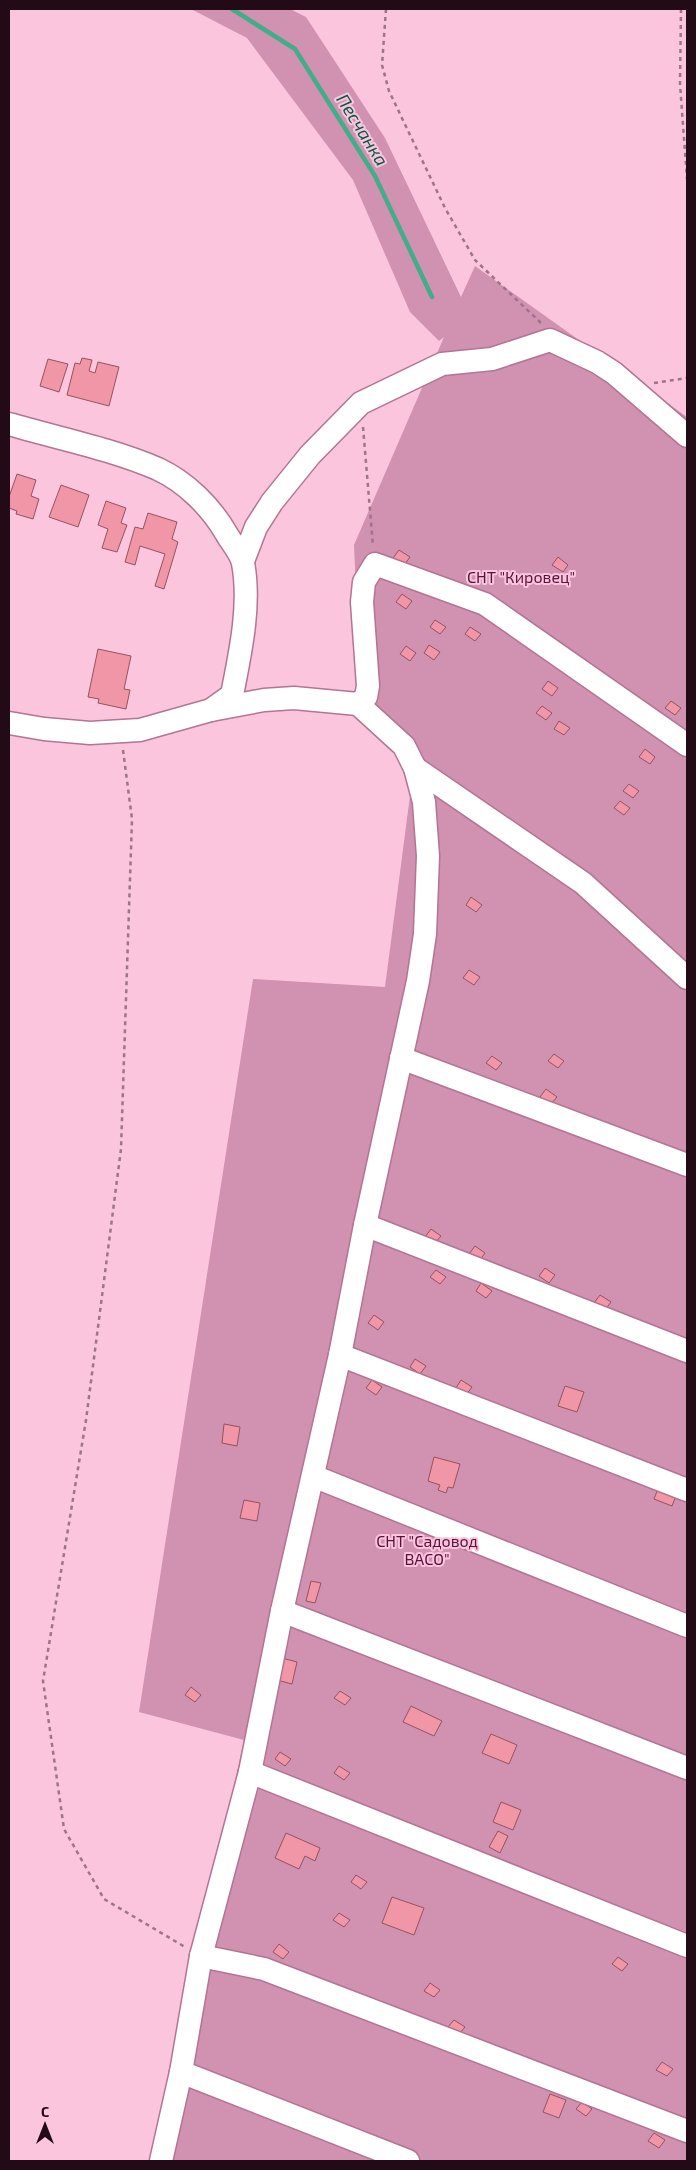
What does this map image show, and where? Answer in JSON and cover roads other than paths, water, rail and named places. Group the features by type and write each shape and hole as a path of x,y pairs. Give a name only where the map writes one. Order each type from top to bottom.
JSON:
{"street":[{"path":"211,710 232,695 244,633 243,562 256,527 272,502 310,455 361,403 442,364 492,359 550,340 597,362 614,373 687,436"},
{"path":"9,424 126,458 160,470 193,493 216,517 243,562"},
{"path":"358,704 366,697 368,686 362,602 364,582 374,564 485,604 687,745"},
{"path":"9,723 44,729 90,732 140,730 211,710 264,700 294,698 358,704 404,746 415,768 424,802 428,856 422,953 418,981 365,1225 340,1355 282,1611 250,1772 201,1956 181,2072 162,2161"},
{"path":"415,768 583,883 687,978"},
{"path":"402,1058 687,1165"},
{"path":"365,1225 687,1351"},
{"path":"340,1355 687,1490"},
{"path":"313,1476 687,1626"},
{"path":"282,1611 687,1768"},
{"path":"250,1772 687,1946"},
{"path":"201,1956 264,1969 687,2131"},
{"path":"181,2072 408,2161"}],"waterway":[{"name":"Песчанка","path":"232,9 295,49 375,176 432,297"}],"park label":[{"name":"СНТ \"Кировец\"","path":"521,577"},
{"name":"СНТ \"Садовод ВАСО\"","path":"427,1550"}]}
